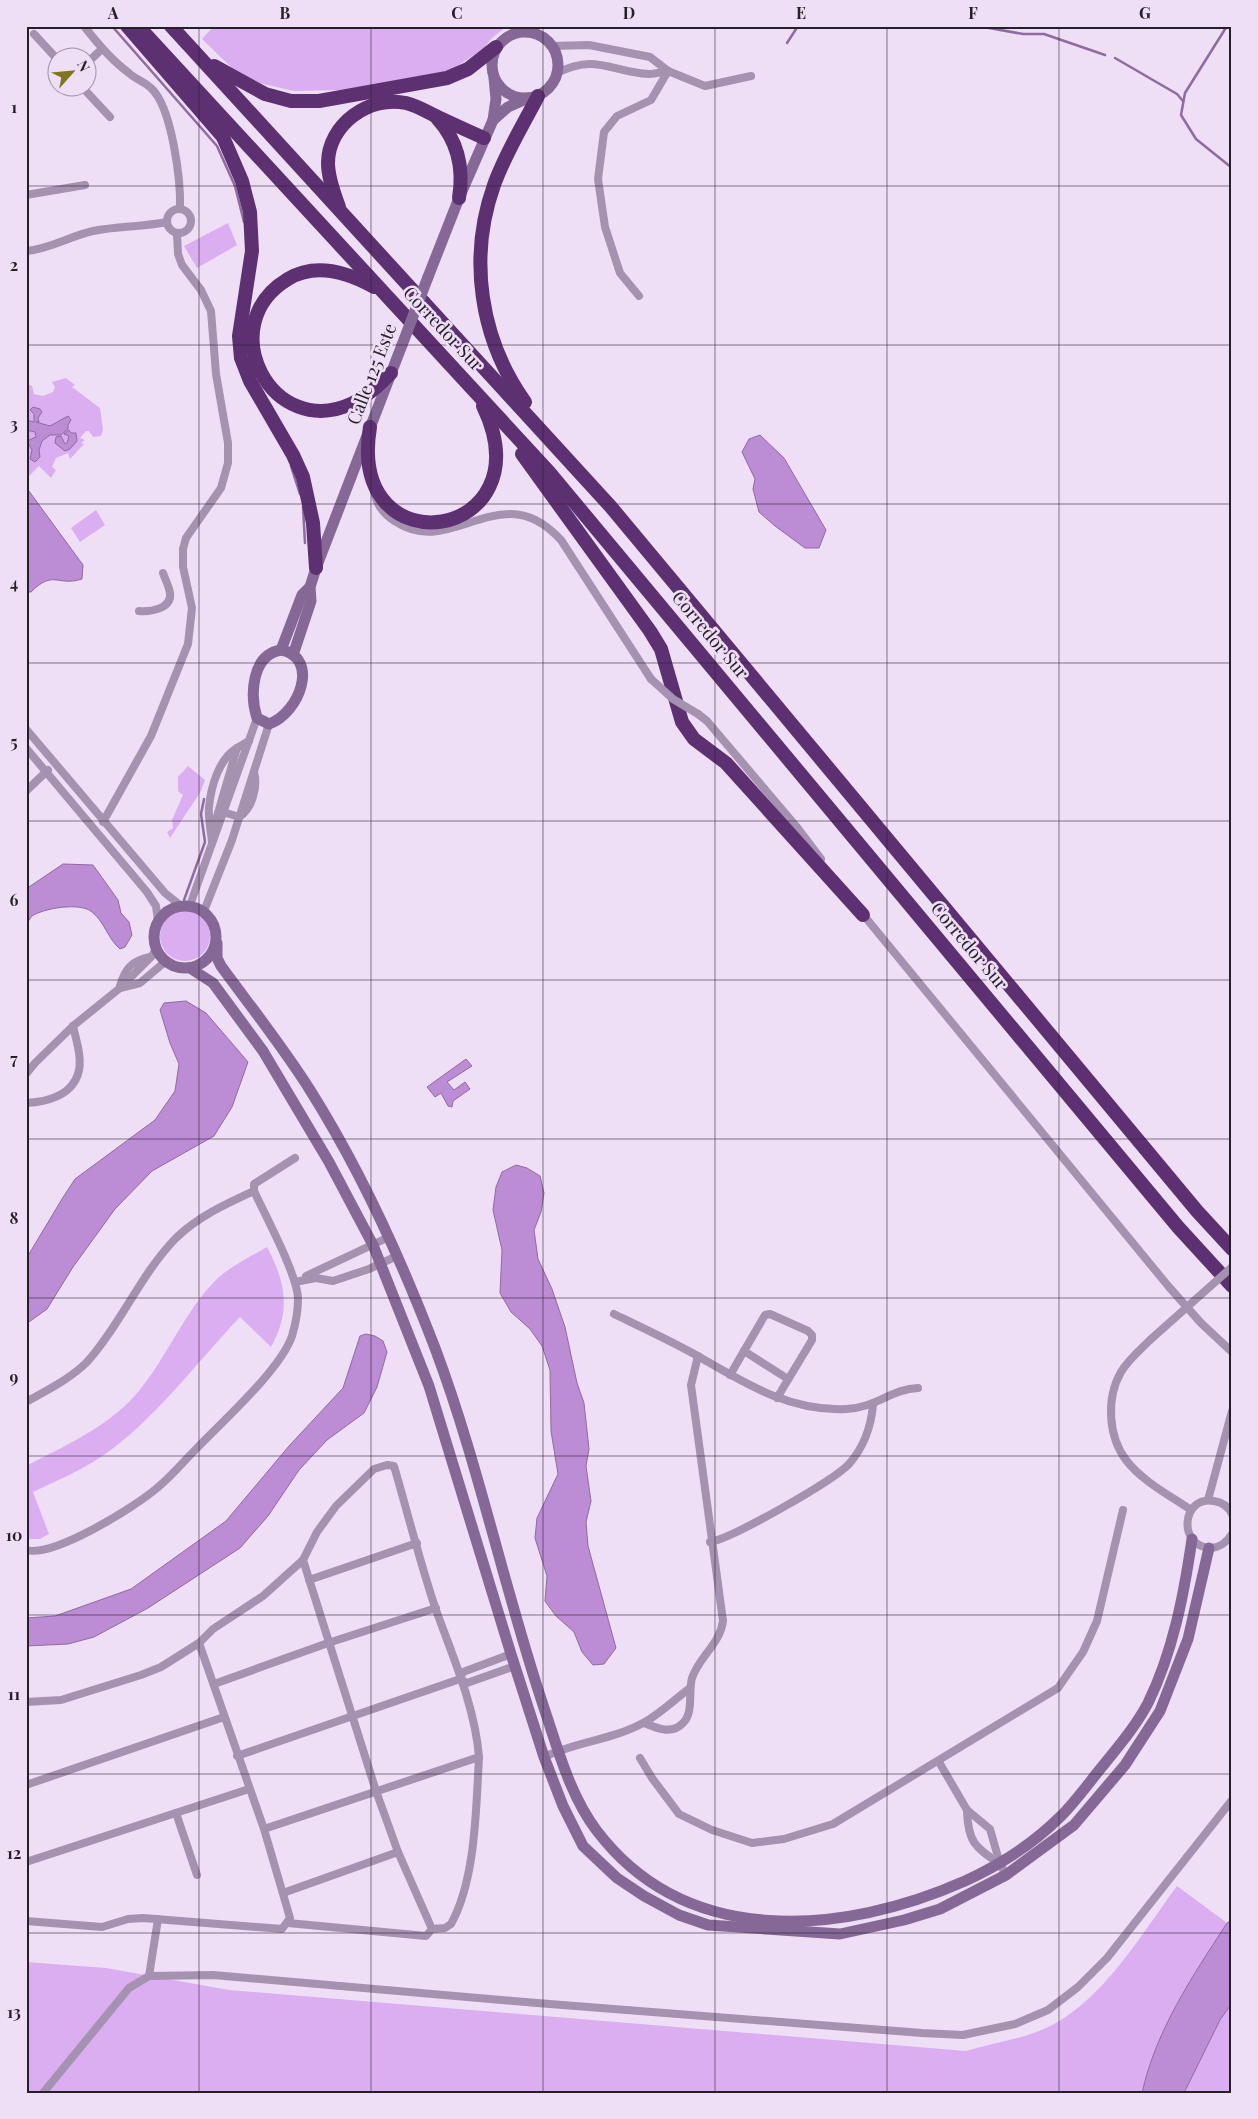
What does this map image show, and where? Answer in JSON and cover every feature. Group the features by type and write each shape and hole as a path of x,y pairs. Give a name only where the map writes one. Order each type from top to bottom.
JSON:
{"highway":[{"path":"127,26 223,137 242,181 250,212 252,251 239,336 241,358 250,380 293,455 303,477 313,523 316,568"},
{"name":"Corredor Sur","path":"138,26 479,396 588,518 1178,1227 1232,1286"},
{"name":"Corredor Sur","path":"170,26 617,514 1197,1211 1232,1249"},
{"path":"196,54 227,75 265,94 291,100 319,101 447,78 468,69 496,47"},
{"path":"532,98 494,187 481,237 480,275 484,310 499,357 514,388 558,449"},
{"path":"341,212 330,181 328,162 333,141 345,122 365,108 387,102 407,103 484,138"},
{"path":"435,116 444,125 456,148 461,172 458,198"},
{"path":"385,294 356,279 331,270 306,270 295,274 282,282 264,301 254,323 253,342 257,364 272,389 292,404 309,409 331,410 353,404 365,397 391,373"},
{"path":"370,428 368,456 372,480 379,496 400,515 412,520 441,522 454,518 474,507 490,487 497,464 494,433 479,396"},
{"path":"497,416 650,631 660,649 682,722 688,732 726,764 863,915"}],"street":[{"path":"84,26 102,49 130,74 151,88 164,109 181,189 180,208"},
{"path":"522,26 496,47 491,67 494,78 506,94 532,98 550,87 557,73 556,54 546,37"},
{"path":"512,34 528,32 650,57 668,71 705,86 750,76"},
{"path":"34,34 48,49"},
{"path":"98,53 102,49"},
{"path":"557,73 578,64 590,63 650,74 668,71"},
{"path":"639,296 620,273 605,227 598,179 604,132 617,116 651,100 668,71"},
{"name":"Calle 125 Este","path":"293,654 311,601 310,587 316,568 458,198 492,120 496,99 494,78"},
{"path":"92,98 110,117"},
{"name":"Calle 125 Este","path":"492,120 508,107 532,98"},
{"path":"26,195 85,185"},
{"path":"180,208 189,214 192,223 187,231 177,234 172,231 167,222 170,212 180,208"},
{"path":"26,251 50,246 92,231 124,226 140,227 167,222"},
{"path":"104,822 151,736 188,644 192,608 183,567 183,549 186,538 221,488 228,463 228,443 216,374 211,311 201,290 182,264 178,254 177,234"},
{"path":"372,480 375,498 387,516 408,529 421,532 447,531 496,516 512,514 538,521 551,529 561,540 651,679 673,699 707,721 796,826 863,915 1169,1287 1201,1323 1232,1352"},
{"path":"139,611 160,609 167,604 170,594 163,573"},
{"name":"Calle 125 Este","path":"281,650 302,595 310,587"},
{"path":"204,911 239,817 269,724 284,717 299,697 302,674 299,663 293,654 281,650 270,655 256,674 252,698 257,718 212,834"},
{"path":"257,718 269,724"},
{"path":"26,729 165,893 185,905 204,911 216,927 217,958 221,966 278,1042 311,1091 356,1171 397,1256 436,1350 467,1440 533,1676 558,1750 579,1801 596,1830 626,1863 651,1884 712,1912 750,1920 836,1920 927,1897 1000,1864 1060,1816 1130,1731 1148,1703 1172,1640 1186,1579 1192,1539"},
{"path":"213,844 209,807 221,764 229,753 249,741"},
{"path":"38,744 27,751 146,892 156,906 158,921"},
{"path":"185,905 213,844 237,748"},
{"path":"26,791 54,762"},
{"path":"209,807 239,817"},
{"path":"154,952 154,930 158,921 171,908 185,905"},
{"path":"190,968 208,959 217,943"},
{"path":"154,952 173,966 190,968 213,983 263,1051 330,1162 381,1263 429,1386 544,1758 563,1806 583,1846 617,1878 644,1896 680,1915 708,1926 840,1934 904,1920 940,1909 1006,1875 1074,1825 1124,1765 1160,1711 1188,1639 1208,1548"},
{"path":"120,988 124,971 136,960 154,952"},
{"path":"26,1074 73,1026 120,988 140,984 166,961"},
{"path":"26,1103 44,1103 57,1098 68,1089 78,1074 79,1057 73,1026"},
{"path":"26,1550 32,1552 61,1545 109,1520 157,1488 245,1399 282,1354 292,1337 298,1299 295,1282 254,1191 254,1184 259,1179 295,1158"},
{"path":"26,1402 58,1384 86,1363 106,1337 156,1261 177,1238 202,1218 254,1191"},
{"path":"295,1282 388,1237"},
{"path":"295,1282 316,1278 334,1280 397,1256"},
{"path":"1191,1510 1147,1480 1126,1461 1118,1446 1112,1426 1112,1393 1121,1371 1150,1340 1232,1267"},
{"path":"614,1314 777,1398 814,1408 847,1409 873,1405 908,1388 918,1388"},
{"path":"730,1375 762,1320 770,1314 808,1331 812,1334 812,1340 777,1398"},
{"path":"744,1351 788,1379"},
{"path":"644,1723 662,1730 676,1728 683,1724 688,1716 690,1688 699,1666 722,1631 691,1384 698,1356"},
{"path":"710,1542 730,1536 831,1478 849,1464 866,1438 873,1405"},
{"path":"1208,1500 1232,1411"},
{"path":"26,1702 61,1700 142,1675 199,1643 213,1629 238,1615 263,1596 302,1560 317,1532 336,1506 374,1469 387,1465 394,1466 436,1608 477,1735 479,1757 474,1840 466,1880 451,1924 445,1928 432,1929 426,1936 288,1923"},
{"path":"1231,1512 1220,1502 1208,1500 1198,1503 1191,1510 1187,1519 1187,1530 1192,1539 1199,1545 1208,1548 1223,1544 1232,1534"},
{"path":"1231,1512 1232,1502"},
{"path":"640,1758 652,1778 680,1814 712,1830 752,1843 784,1839 833,1824 939,1762 1058,1688 1083,1652 1097,1621 1123,1510"},
{"path":"309,1580 417,1543"},
{"path":"302,1560 376,1791 398,1852 432,1929"},
{"path":"214,1684 328,1643 436,1608"},
{"path":"26,1922 102,1927 128,1919 158,1919 282,1929 288,1923 290,1918 264,1829 199,1643"},
{"path":"237,1756 460,1679 464,1672 511,1654"},
{"path":"460,1679 467,1683 515,1666"},
{"path":"544,1758 558,1750 600,1740 644,1723 690,1688"},
{"path":"26,1785 224,1717"},
{"path":"264,1829 479,1757"},
{"path":"939,1762 967,1810 990,1830 1000,1864 1006,1875"},
{"path":"26,1862 249,1789"},
{"path":"43,2093 129,1988 149,1976 213,1974 546,2004 963,2035 1015,2024 1048,2010 1078,1987 1107,1958 1232,1800"},
{"path":"967,1810 968,1830 973,1841 980,1851 1000,1864"},
{"path":"176,1813 197,1875"},
{"path":"283,1893 398,1852"},
{"path":"149,1976 158,1919"}],"shaded area":[{"path":"214,26 507,26 492,38 484,48 453,69 434,75 341,90 294,91 259,83 232,68 202,39"},
{"path":"228,223 237,245 197,268 184,246"},
{"path":"66,378 75,385 72,387 100,408 103,430 101,436 93,437 89,431 86,431 80,438 85,440 81,443 84,444 70,459 68,453 56,458 52,467 56,470 51,478 39,466 29,476 26,472 26,383 32,386 34,394 43,396 53,392 55,387 52,382"},
{"path":"33,407 40,409 42,412 38,418 39,422 36,422 50,426 68,416 71,420 68,429 61,435 50,435 42,441 39,450 40,457 35,462 30,459 32,450 28,443 29,440 36,437 35,432 26,430 26,420 34,422 34,414 30,410"},
{"path":"69,430 71,433 76,433 77,441 70,449 65,451 55,443 56,437 61,436 65,444 67,443 69,436 64,434"},
{"path":"760,435 784,458 826,530 819,548 805,548 759,512 753,489 755,479 742,452 749,439"},
{"path":"26,487 83,565 82,579 74,581 45,581 31,592 26,592"},
{"path":"96,510 105,525 80,542 71,528"},
{"path":"188,766 205,780 201,791 170,838 167,832 173,828 172,820 183,795 178,791 178,777"},
{"path":"63,864 93,865 118,900 121,913 129,922 132,935 125,947 120,949 96,916 87,909 80,907 62,907 38,913 32,916 26,925 26,889"},
{"path":"185,911 194,913 205,922 210,936 208,945 199,956 185,961 176,959 165,950 160,936 162,927 171,916"},
{"path":"186,1001 206,1013 248,1062 232,1107 214,1136 152,1171 115,1209 73,1267 47,1309 26,1324 26,1259 62,1199 75,1179 155,1120 175,1091 179,1064 170,1043 160,1010 164,1003"},
{"path":"466,1059 472,1066 447,1082 454,1090 465,1082 470,1089 453,1101 452,1107 448,1106 441,1093 435,1097 427,1087"},
{"path":"516,1165 527,1168 540,1176 544,1193 541,1212 534,1230 538,1259 552,1289 565,1327 577,1383 584,1403 589,1449 586,1466 591,1501 586,1522 588,1546 616,1648 604,1664 593,1665 582,1652 574,1632 556,1616 545,1601 547,1576 535,1538 537,1518 558,1474 551,1431 550,1370 542,1346 530,1329 511,1312 500,1293 502,1250 493,1210 496,1187 502,1172"},
{"path":"267,1247 278,1273 284,1297 281,1321 271,1347 240,1317 157,1409 120,1443 85,1467 33,1492 49,1534 40,1539 26,1539 26,1466 89,1432 118,1412 131,1400 152,1374 205,1292 227,1270"},
{"path":"366,1334 375,1336 383,1341 387,1352 377,1387 364,1413 327,1440 299,1470 268,1516 240,1548 148,1608 94,1637 68,1644 26,1646 26,1618 55,1616 131,1589 226,1521 289,1446 343,1388 360,1336"},
{"path":"1177,1886 1227,1923 1188,1984 1166,2026 1156,2047 1142,2093 26,2093 26,1962 106,1968 229,1990 966,2051 1039,2031 1061,2020 1081,2006 1117,1969"},
{"path":"1232,1920 1232,2003 1220,2020 1184,2093 1142,2093 1156,2047 1166,2026 1201,1963 1227,1923"},
{"path":"1232,2003 1232,2093 1184,2093 1220,2020"}],"waterway":[{"path":"112,26 217,146 235,186 244,222"},
{"path":"787,43 798,26"},
{"path":"978,26 1023,34 1044,34 1105,55"},
{"path":"1227,26 1185,93 1181,115 1196,139 1232,168"},
{"path":"1115,58 1177,94 1183,101"},
{"path":"291,466 300,494"},
{"path":"303,507 305,543"},
{"path":"184,900 205,842 201,814 204,799"}]}
